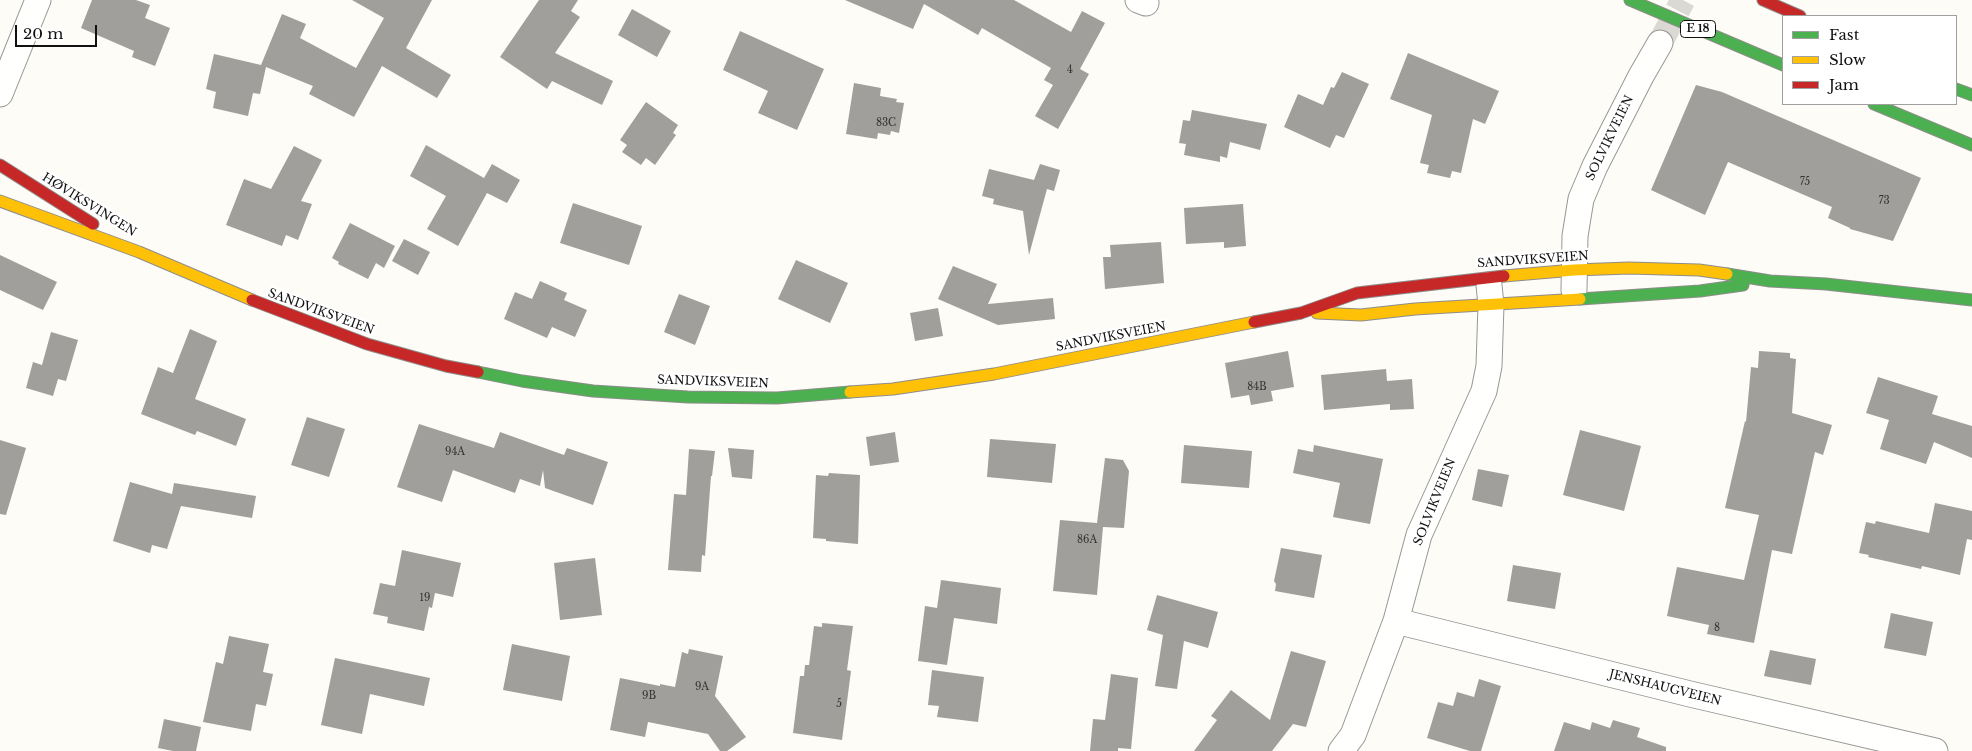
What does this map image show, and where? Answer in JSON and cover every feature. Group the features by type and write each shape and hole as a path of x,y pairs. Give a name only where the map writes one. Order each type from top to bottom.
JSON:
{"main road":[{"name":"E 18","path":"1630,0 1782,65"},
{"path":"1764,0 1796,14"},
{"path":"1957,89 1972,95"},
{"path":"1876,105 1972,145"},
{"name":"HØVIKSVINGEN","path":"0,165 139,252"},
{"name":"HØVIKSVINGEN","path":"0,201 139,252"},
{"name":"SANDVIKSVEIEN","path":"139,252 274,310 367,344 446,366 522,381 593,391 688,397 776,398 893,389 994,374 1301,313 1357,293 1488,277 1574,270 1629,268 1699,270 1770,281 1845,286 1972,300"},
{"name":"SANDVIKSVEIEN","path":"1301,313 1361,315 1415,309 1700,291 1770,281"}],"street":[{"path":"0,94 38,0"},
{"name":"SOLVIKVEIEN","path":"1574,298 1575,236 1581,199 1595,166 1640,76 1660,43"},
{"name":"SOLVIKVEIEN","path":"1341,751 1353,735 1396,621 1419,535 1484,391 1489,366 1491,305 1488,277"},
{"name":"JENSHAUGVEIEN","path":"1396,621 1680,692 1935,751"}],"building":[{"path":"92,0 136,0 150,5 145,18 170,28 155,66 132,57 134,51 81,28"},
{"path":"352,0 432,0 406,48 451,75 437,98 382,66 354,117 309,94 313,86 266,67 260,94 253,93 248,116 213,108 216,92 206,89 214,54 261,65 282,14 306,24 300,38 356,68 384,18"},
{"path":"539,0 578,0 571,11 580,17 555,53 613,81 602,105 552,81 547,89 500,57"},
{"path":"845,0 1014,0 1071,32 1082,11 1105,23 1080,69 1089,74 1058,129 1035,116 1053,85 1044,80 1051,68 982,28 978,35 924,4 913,29"},
{"path":"632,9 671,31 657,57 618,35"},
{"path":"740,31 824,69 797,130 758,113 768,91 723,70"},
{"path":"1408,53 1499,91 1485,124 1473,119 1461,173 1452,171 1450,178 1427,173 1429,165 1420,163 1432,115 1390,99"},
{"path":"1342,72 1369,84 1344,138 1336,135 1330,148 1284,127 1298,94 1323,105 1331,87 1334,88"},
{"path":"854,83 881,88 880,96 897,99 896,102 904,103 899,133 891,131 890,135 878,133 877,139 846,134"},
{"path":"1696,85 1722,92 1921,178 1893,241 1850,229 1828,218 1832,207 1728,162 1705,215 1651,190"},
{"path":"646,102 678,125 673,133 676,135 655,165 646,158 641,165 622,152 627,145 620,140"},
{"path":"1192,110 1267,124 1260,150 1230,142 1227,158 1220,156 1220,162 1184,155 1186,144 1179,143 1183,120 1190,121"},
{"path":"426,145 484,178 492,164 520,180 507,203 487,193 458,246 427,229 446,196 410,176"},
{"path":"294,146 322,160 301,201 312,204 298,240 286,235 282,246 226,225 244,179 271,189"},
{"path":"1040,164 1060,170 1054,191 1047,189 1029,255 1023,211 993,204 994,199 982,196 989,169 1034,180"},
{"path":"573,203 642,226 629,265 560,243"},
{"path":"1243,204 1246,246 1224,248 1224,242 1186,244 1184,208"},
{"path":"350,223 395,246 384,268 376,263 368,279 338,264 339,262 332,258"},
{"path":"404,239 430,252 418,275 392,261"},
{"path":"1161,242 1164,283 1105,289 1103,257 1111,257 1110,245"},
{"path":"0,255 57,282 43,310 0,290"},
{"path":"796,260 848,283 830,323 778,299"},
{"path":"953,266 997,284 988,304 1053,298 1055,319 998,325 938,299"},
{"path":"540,281 567,293 564,300 587,310 575,337 552,327 547,338 504,319 515,292 532,299"},
{"path":"679,294 710,306 695,345 664,332"},
{"path":"938,308 943,336 915,341 910,313"},
{"path":"190,329 217,341 195,399 246,419 236,446 197,431 195,435 141,414 158,367 173,373"},
{"path":"51,332 78,340 66,381 58,379 53,396 26,388 33,362 42,365"},
{"path":"1288,351 1294,387 1271,391 1273,401 1251,405 1249,395 1231,398 1225,363"},
{"path":"1759,351 1790,353 1790,358 1796,359 1792,413 1832,425 1823,455 1815,452 1792,554 1772,550 1754,643 1707,634 1709,625 1667,616 1677,567 1744,580 1759,515 1725,508 1746,422 1751,367 1758,368"},
{"path":"1386,369 1387,381 1412,379 1414,409 1390,410 1390,404 1324,410 1321,375"},
{"path":"1878,377 1938,396 1932,414 1972,426 1972,458 1934,442 1926,464 1880,449 1889,420 1866,413"},
{"path":"307,417 345,429 329,477 291,465"},
{"path":"419,424 494,448 500,432 564,455 567,448 608,462 593,505 545,488 543,470 540,486 520,479 515,493 453,470 442,502 397,487"},
{"path":"1580,430 1641,446 1624,511 1563,495"},
{"path":"895,432 899,462 870,466 866,437"},
{"path":"990,439 1056,444 1052,483 987,477"},
{"path":"0,440 26,448 6,515 0,514"},
{"path":"1184,445 1252,451 1249,488 1181,483"},
{"path":"1314,445 1383,459 1370,524 1333,517 1340,483 1293,473 1298,449 1313,452"},
{"path":"728,448 754,450 752,479 732,477"},
{"path":"689,449 715,451 711,476 705,556 702,555 701,572 668,570 674,494 686,495"},
{"path":"1105,458 1123,460 1129,471 1124,528 1103,527 1097,595 1053,591 1060,520 1097,523"},
{"path":"1478,469 1509,475 1502,507 1472,500"},
{"path":"829,473 860,475 858,544 813,538 816,475 828,476"},
{"path":"130,482 172,494 174,483 256,496 252,518 181,506 167,549 152,545 150,553 113,541"},
{"path":"1935,503 1972,511 1972,540 1967,539 1960,575 1922,566 1921,569 1868,557 1869,555 1859,553 1866,522 1875,524 1876,521 1929,533"},
{"path":"1281,548 1322,555 1314,598 1275,591 1276,584 1274,581"},
{"path":"402,550 461,563 453,597 435,593 432,608 429,607 424,631 387,623 388,617 373,614 380,583 395,586"},
{"path":"595,558 602,615 560,620 554,563"},
{"path":"1513,565 1561,573 1555,609 1507,601"},
{"path":"941,580 1001,588 997,624 954,618 947,665 918,661 925,606 937,608"},
{"path":"1157,595 1218,612 1208,648 1184,641 1177,689 1155,686 1163,635 1147,630"},
{"path":"1891,613 1933,622 1926,656 1884,648"},
{"path":"822,623 853,626 847,670 851,671 842,740 793,733 800,676 804,676 805,665 809,665 814,626 822,627"},
{"path":"229,636 269,644 263,672 273,674 266,706 256,704 251,731 203,722 216,662 223,664"},
{"path":"512,644 570,656 562,701 503,690"},
{"path":"689,649 723,656 715,696 746,737 727,751 720,751 708,734 648,722 645,737 610,730 620,678 675,687 682,652 688,654"},
{"path":"1770,650 1816,659 1811,685 1764,676"},
{"path":"1291,651 1326,661 1306,727 1293,724 1272,751 1194,751 1217,720 1211,716 1231,690 1270,720"},
{"path":"335,658 430,678 424,706 370,694 362,734 321,725"},
{"path":"932,670 984,677 978,722 937,717 939,706 928,705"},
{"path":"1111,674 1138,678 1131,749 1118,748 1118,751 1090,751 1093,719 1105,720"},
{"path":"1479,679 1501,686 1481,751 1470,751 1427,738 1438,702 1453,706 1457,692 1474,697"},
{"path":"164,719 201,727 196,751 173,751 158,748"},
{"path":"1613,720 1640,728 1637,737 1666,747 1666,751 1554,751 1564,722 1590,730 1592,722 1610,728"}],"tunnel":[{"path":"1660,43 1683,0"}],"traffic: fast":[{"path":"1630,0 1782,65"},
{"path":"1957,89 1972,95"},
{"path":"1876,105 1972,145"},
{"path":"1727,274 1770,281 1826,284 1972,300"},
{"path":"1580,299 1700,291 1743,285"},
{"path":"478,372 522,381 593,391 688,397 777,398 850,392"}],"traffic: slow":[{"path":"0,201 139,252 252,300"},
{"path":"1504,276 1574,270 1629,268 1699,270 1727,274"},
{"path":"1317,313 1361,315 1415,309 1580,299"},
{"path":"850,392 893,389 994,374 1254,322"}],"traffic: jam":[{"path":"1763,0 1798,15"},
{"path":"0,165 93,224"},
{"path":"1254,322 1301,313 1357,293 1504,276"},
{"path":"252,300 367,344 446,366 478,372"}]}
